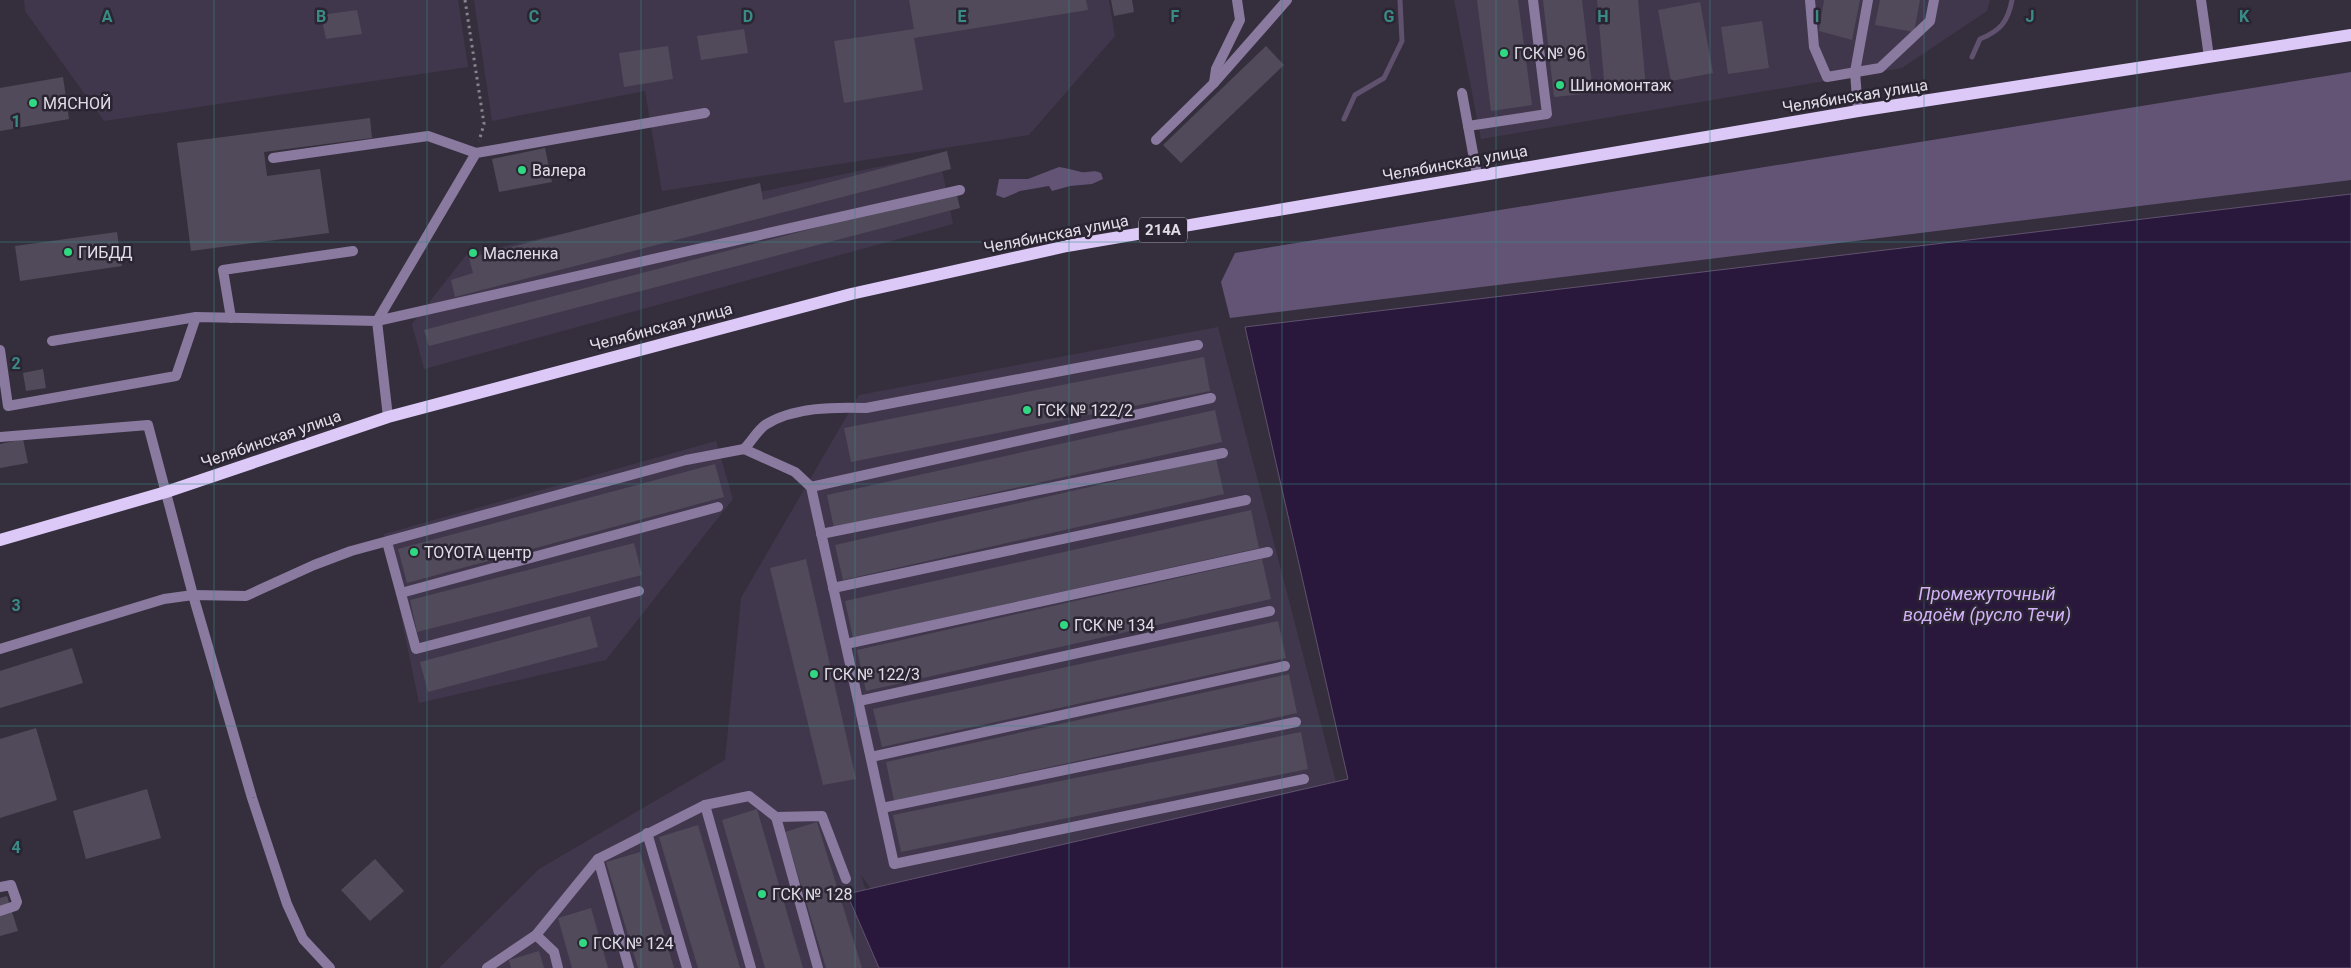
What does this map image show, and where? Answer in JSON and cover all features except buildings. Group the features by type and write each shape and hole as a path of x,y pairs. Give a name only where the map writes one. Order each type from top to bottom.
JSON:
{"main road":[{"name":"Челябинская улица","path":"0,540 166,492 388,417 850,294 1067,246 1858,111 2351,35"}],"lane":[{"path":"1214,83 1216,69 1240,20 1237,0"},
{"path":"1156,140 1214,83 1287,0"},
{"path":"1468,126 1547,114 1533,0"},
{"path":"1810,0 1814,47 1827,77 1880,68 1930,21 1934,0"},
{"path":"1858,111 1855,72 1868,0"},
{"path":"2201,0 2209,57"},
{"path":"1462,93 1477,175"},
{"path":"273,158 428,136 476,154 705,113"},
{"path":"388,417 377,320 476,154"},
{"path":"52,341 196,317 377,320 960,190"},
{"path":"231,318 223,270 353,251"},
{"path":"0,350 8,406 176,376 196,317"},
{"path":"744,449 765,426 793,414 826,407 866,408 1198,345"},
{"path":"811,487 1211,398"},
{"path":"0,437 148,425 193,595 252,798 287,904 303,939 331,968"},
{"path":"0,649 164,599 193,595 246,596 314,565 387,542 686,460 744,449 795,472 811,487 894,864 1304,779"},
{"path":"821,534 1223,453"},
{"path":"833,588 1246,500"},
{"path":"401,593 718,507"},
{"path":"387,542 416,649 639,590"},
{"path":"846,644 1268,552"},
{"path":"858,701 1270,611"},
{"path":"871,757 1285,666"},
{"path":"882,808 1296,722"},
{"path":"487,968 536,935 598,859 705,805 749,796 776,817 818,968"},
{"path":"705,805 751,968"},
{"path":"776,817 822,816 846,879"},
{"path":"647,833 687,968"},
{"path":"598,859 629,968"},
{"path":"0,887 11,885 17,902 15,906 0,911"},
{"path":"536,935 554,952 558,968"}],"path":[{"path":"464,0 484,124 476,154"}],"shaded area":[{"path":"24,0 458,0 468,67 104,121 25,11"},
{"path":"474,0 1109,0 1115,36 1029,135 662,191 645,91 492,121"},
{"path":"1454,0 1990,0 1987,11 1902,68 1481,139"},
{"path":"2351,72 2351,180 1230,318 1221,282 1235,253"},
{"path":"939,154 953,224 424,369 412,324 467,254"},
{"path":"1059,167 1081,172 1098,172 1101,173 1103,179 1092,184 1070,186 1052,191 1049,186 1020,191 1004,198 996,195 999,179 1028,179"},
{"path":"1218,327 1336,782 871,889 861,875 890,968 439,968 539,869 725,760 741,598 859,395"},
{"path":"716,441 733,499 606,660 419,703 384,534"}],"water":[{"name":"Промежуточный водоём (русло Течи)","path":"2351,194 2351,968 879,968 847,894 1348,779 1245,327"}],"waterway":[{"path":"1344,119 1355,95 1384,78 1402,41 1400,0"},
{"path":"1972,57 1980,39 1993,33 2002,25 2012,0"}],"place":[{"name":"ГСК № 96","path":"1504,53"},
{"name":"Шиномонтаж","path":"1560,85"},
{"name":"МЯСНОЙ","path":"33,103"},
{"name":"Валера","path":"522,170"},
{"name":"ГИБДД","path":"68,252"},
{"name":"Масленка","path":"473,253"},
{"name":"ГСК № 122/2","path":"1027,410"},
{"name":"TOYOTA центр","path":"414,552"},
{"name":"ГСК № 134","path":"1064,625"},
{"name":"ГСК № 122/3","path":"814,674"},
{"name":"ГСК № 128","path":"762,894"},
{"name":"ГСК № 124","path":"583,943"}]}
